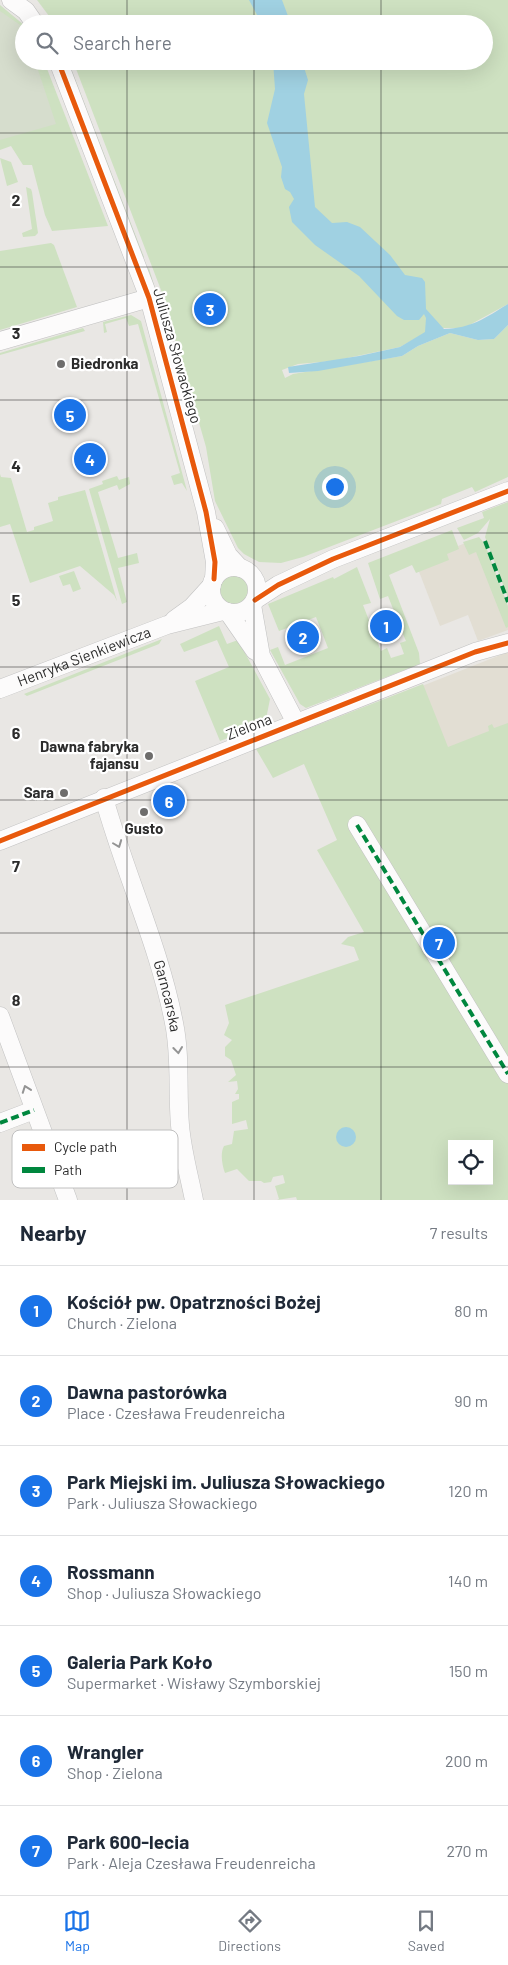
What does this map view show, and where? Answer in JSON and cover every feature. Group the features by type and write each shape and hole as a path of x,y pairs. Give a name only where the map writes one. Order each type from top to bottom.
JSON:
{"street":[{"path":"11,0 29,15"},
{"name":"Juliusza Słowackiego","path":"61,70 149,298 206,512 215,562 213,582"},
{"path":"0,341 149,298"},
{"path":"225,611 238,613 278,585 333,559 508,491"},
{"name":"Juliusza Słowackiego","path":"206,512 228,555 244,570"},
{"path":"296,722 261,656 252,647 240,626 212,597 213,582 225,569 275,574 333,559"},
{"path":"244,570 257,585 254,603 261,656"},
{"name":"Henryka Sienkiewicza","path":"167,625 192,606 213,582"},
{"name":"Henryka Sienkiewicza","path":"0,689 167,625 225,611"},
{"name":"Zielona","path":"0,841 104,798 475,652 508,643"},
{"name":"Garncarska","path":"104,798 114,833 149,928 168,991 179,1056 180,1126 194,1200"},
{"path":"357,824 508,1074"},
{"path":"0,1016 42,1130"},
{"path":"0,1123 34,1110"},
{"path":"63,1188 68,1200"}],"shaded area":[{"path":"453,535 458,546 478,538 508,624 508,630 478,641 468,615 440,626 411,551"},
{"path":"508,652 508,730 448,752 422,686"}],"green space":[{"path":"37,0 508,0 508,304 464,328 434,328 400,347 333,361 298,364 282,370 285,378 293,374 402,356 418,346 450,333 478,340 494,339 508,325 508,477 475,492 472,487 442,499 441,504 303,557 281,563 259,562 244,554 238,548 215,501 206,447 161,290 76,70 493,70 493,15 48,15"},
{"path":"0,5 15,18 15,70 47,70 108,226 52,231 45,215 32,165 23,165 11,146 0,150"},
{"path":"0,11 15,21 15,70 38,70 56,124 0,140"},
{"path":"69,70 71,70 144,257 142,258"},
{"path":"0,158 11,162 18,182 7,186"},
{"path":"26,187 31,189 32,192 38,233 35,236 23,237 22,233 32,229"},
{"path":"51,243 54,245 77,307 0,330 0,251"},
{"path":"149,268 190,410 187,410 146,269"},
{"path":"131,315 141,321 187,491 182,483 174,485 171,476 180,473 138,324 129,326 126,318 105,324 107,332 104,333 103,322"},
{"path":"83,328 85,331 0,355 0,353"},
{"path":"0,474 1,477 11,478 27,532 34,530 34,527 53,521 48,503 58,500 58,497 85,490 117,601 114,595 80,566 30,583 10,524 0,527"},
{"path":"117,476 119,480 129,477 130,484 119,490 117,485 98,492 118,558 137,553 139,563 118,568 127,602 122,604 89,489 103,484 102,481"},
{"path":"508,502 508,598 485,537 490,519 478,533 464,540 457,528 484,518 482,512"},
{"path":"452,530 459,549 447,554 449,560 416,573 412,565 389,575 419,653 420,664 306,708 300,704 270,650 278,647 285,665 328,648 316,617 279,631 268,604 333,577 334,579 357,567 371,603 363,605 381,651 387,648 391,658 404,654 400,643 406,641 388,596 380,599 368,563"},
{"path":"479,537 485,544 508,606 508,627 506,628 476,552 469,555 463,542"},
{"path":"74,571 81,589 73,592 70,584 63,586 59,576"},
{"path":"234,574 245,579 250,590 245,601 234,606 223,601 218,590 223,579"},
{"path":"219,626 227,644 238,640 270,699 265,724 220,741 195,681 229,667 217,640 184,652 180,644"},
{"path":"162,639 159,644 27,696 24,694"},
{"path":"423,684 448,747 489,731 488,726 492,724 494,728 508,723 508,1200 297,1200 296,1197 277,1200 279,1199 275,1186 285,1183 283,1175 273,1177 271,1182 264,1183 261,1181 249,1181 237,1169 225,1173 222,1159 224,1146 232,1144 234,1131 248,1129 246,1120 232,1124 232,1102 239,1099 239,1094 235,1094 238,1089 237,1081 228,1082 236,1075 231,1060 225,1056 225,1047 232,1040 224,1035 229,1023 225,1005 359,960 354,947 341,944 348,937 364,932 317,850 337,840 304,764 273,778 256,749"}],"water":[{"path":"249,0 282,0 288,15 257,15"},
{"path":"274,70 305,70 308,80 304,94 315,207 332,223 347,222 360,227 390,255 405,275 422,278 425,282 426,309 444,329 463,327 485,318 508,304 508,325 494,339 478,340 450,333 418,346 402,356 318,371 289,373 288,367 359,356 400,347 425,332 426,318 424,314 419,320 404,320 397,316 359,276 315,245 292,222 289,207 294,199 290,192 285,189 281,177 282,167 267,123 275,89"},
{"path":"346,1127 353,1130 356,1137 353,1144 346,1147 339,1144 336,1137 339,1130"}],"marked path":[{"path":"485,541 508,602"},
{"path":"357,825 508,1074"},
{"path":"0,1123 34,1110"}],"cycle path":[{"path":"61,70 149,298 206,512 215,562 214,579"},
{"path":"255,600 278,585 333,559 508,491"},
{"path":"0,841 475,652 508,643"}],"place":[{"name":"Park Miejski im. Juliusza Słowackiego","path":"210,309"},
{"name":"Biedronka","path":"61,364"},
{"name":"Galeria Park Koło","path":"70,415"},
{"name":"Rossmann","path":"90,459"},
{"name":"Kościół pw. Opatrzności Bożej","path":"386,626"},
{"name":"Dawna pastorówka","path":"303,637"},
{"name":"Dawna fabryka fajansu","path":"149,756"},
{"name":"Sara","path":"64,793"},
{"name":"Wrangler","path":"169,801"},
{"name":"Gusto","path":"144,812"},
{"name":"Park 600-lecia","path":"439,943"}]}
